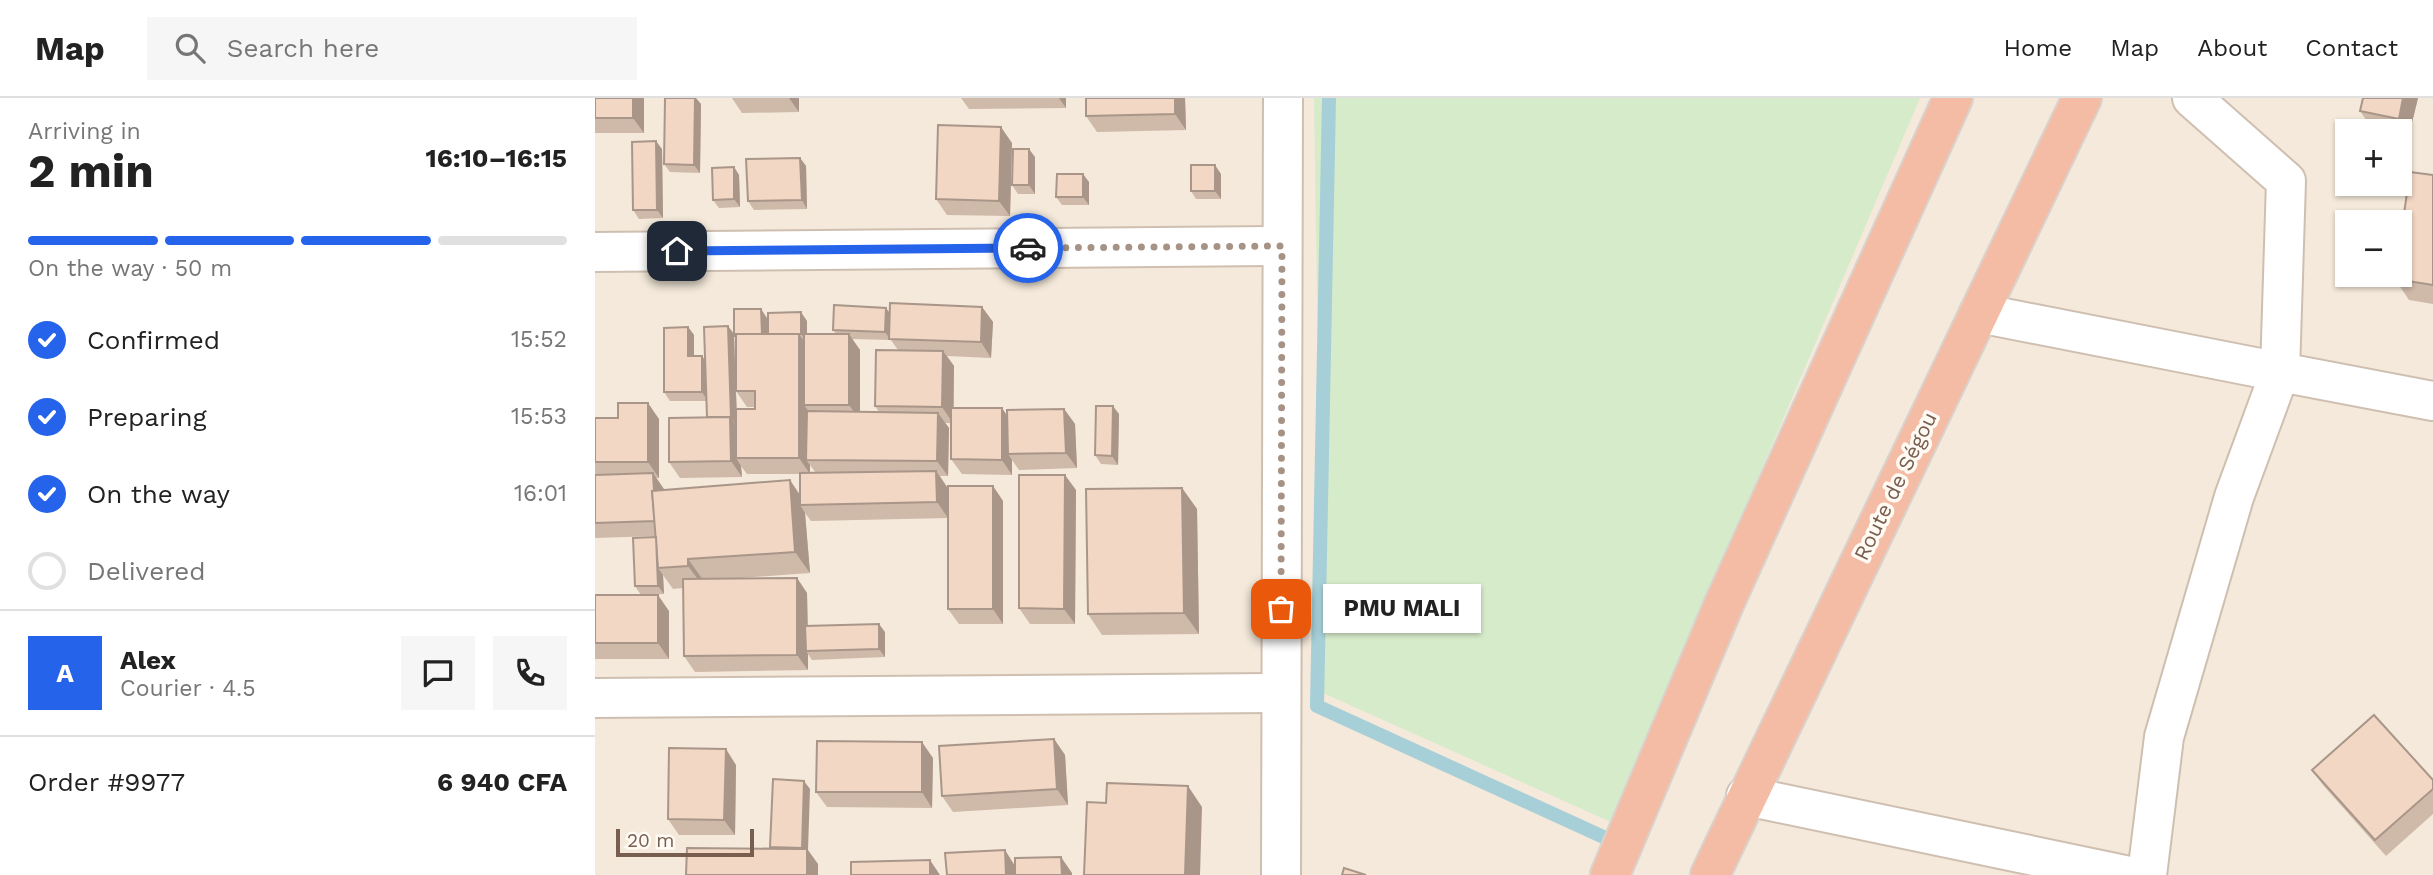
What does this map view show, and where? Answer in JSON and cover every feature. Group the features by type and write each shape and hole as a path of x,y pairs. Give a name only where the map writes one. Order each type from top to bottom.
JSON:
{"highway":[{"path":"1609,875 1724,604 1953,98"},
{"name":"Route de Ségou","path":"1710,875 2083,98"}],"street":[{"path":"1282,875 1283,98"},
{"path":"2147,875 2164,737 2234,497 2280,372 2286,181 2192,98"},
{"path":"595,252 1282,246"},
{"path":"1979,313 2433,401"},
{"path":"595,698 1281,693"},
{"path":"1746,796 2125,875"}],"shaded area":[{"path":"595,98 2433,98 2433,875 595,875"}],"green space":[{"path":"1314,98 1920,98 1611,822 1323,693"}],"building":[{"path":"595,98 633,98 633,118 595,118"},
{"path":"665,98 695,98 694,165 664,164"},
{"path":"1086,98 1175,98 1175,114 1086,116"},
{"path":"2363,98 2403,98 2399,119 2360,111"},
{"path":"938,125 1001,127 999,201 936,199"},
{"path":"656,141 657,210 633,210 632,142"},
{"path":"1013,149 1029,149 1029,185 1012,185"},
{"path":"800,158 802,200 748,201 746,159"},
{"path":"1191,165 1215,165 1215,191 1191,191"},
{"path":"734,167 734,199 713,200 712,168"},
{"path":"2412,172 2433,175 2433,285 2412,282 2412,210 2404,210 2407,196 2412,196"},
{"path":"1057,174 1083,174 1083,197 1056,197"},
{"path":"890,303 982,307 981,342 889,339"},
{"path":"834,305 886,308 885,332 833,330"},
{"path":"734,309 761,309 762,334 734,336"},
{"path":"801,312 801,334 768,334 768,313"},
{"path":"728,326 731,418 707,417 704,327"},
{"path":"688,327 688,356 702,356 702,392 664,392 664,328"},
{"path":"736,334 799,334 799,458 736,458 736,409 755,409 755,391 736,391"},
{"path":"804,334 849,334 849,405 804,405"},
{"path":"876,350 943,351 942,407 875,406"},
{"path":"618,403 648,403 648,462 595,462 595,418 618,418"},
{"path":"1096,406 1113,406 1112,456 1095,455"},
{"path":"951,408 1002,408 1002,460 951,459"},
{"path":"1064,409 1066,453 1008,454 1007,410"},
{"path":"807,411 938,413 937,461 806,460"},
{"path":"730,417 731,461 669,462 669,418"},
{"path":"936,471 937,502 800,505 800,473"},
{"path":"653,473 655,521 595,523 595,475"},
{"path":"1019,475 1065,475 1064,609 1019,608"},
{"path":"790,480 795,552 688,559 688,566 658,568 652,491"},
{"path":"948,486 993,486 993,609 948,609"},
{"path":"1182,488 1184,613 1088,614 1086,489"},
{"path":"656,537 658,586 635,586 633,538"},
{"path":"797,578 797,655 684,656 683,579"},
{"path":"595,595 658,595 658,643 595,643"},
{"path":"879,624 879,649 806,651 805,626"},
{"path":"2374,715 2433,780 2433,789 2375,840 2312,770"},
{"path":"1054,739 1057,789 942,796 939,746"},
{"path":"817,741 922,742 922,792 816,792"},
{"path":"669,748 726,749 724,820 668,819"},
{"path":"773,779 804,781 802,848 770,847"},
{"path":"1107,783 1188,786 1185,875 1084,875 1087,802 1106,803"},
{"path":"687,848 807,849 807,875 686,875"},
{"path":"1005,850 1006,875 947,875 945,853"},
{"path":"1061,857 1062,875 1015,875 1015,858"},
{"path":"930,860 930,875 851,875 851,862"},
{"path":"1344,868 1366,875 1342,875"}],"waterway":[{"path":"1329,98 1317,706 1610,840"}],"way so far":[{"path":"1028,248 1282,246 1281,609"}],"place":[{"name":"PMU MALI","path":"1281,609"}],"route":[{"path":"677,251 1028,248"}]}
